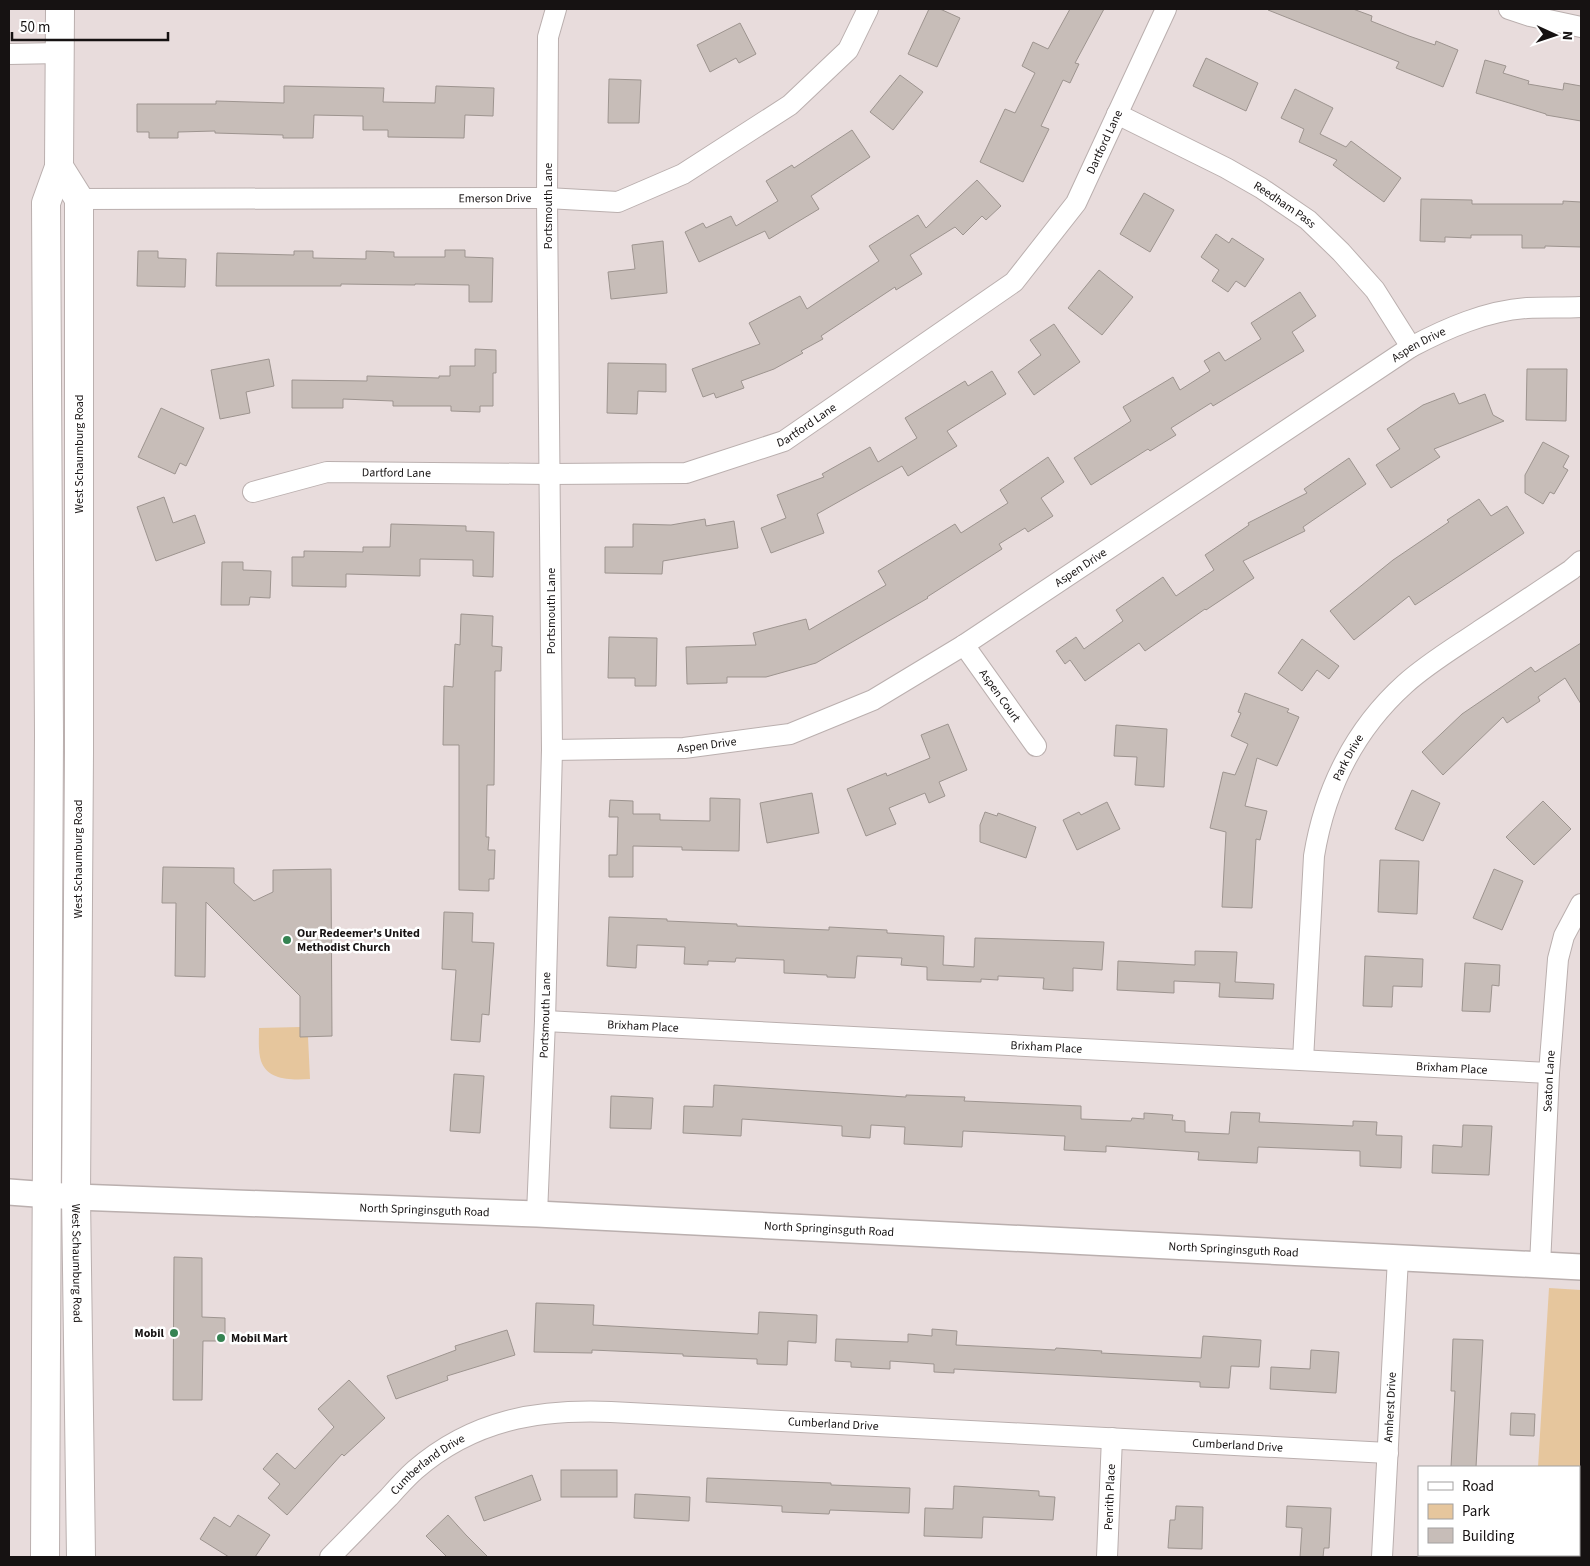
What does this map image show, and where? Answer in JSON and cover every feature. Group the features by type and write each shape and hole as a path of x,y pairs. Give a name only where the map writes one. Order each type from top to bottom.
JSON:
{"main road":[{"path":"45,1557 49,735 46,203 59,167 60,9"},
{"path":"59,167 80,199"},
{"name":"West Schaumburg Road","path":"80,199 76,1197 81,1557"}],"street":[{"name":"Portsmouth Lane","path":"537,1214 546,1021 552,750 547,198 548,37 556,9"},
{"name":"Emerson Drive","path":"80,199 547,198 618,202 683,174 790,105 848,50 868,9"},
{"name":"Dartford Lane","path":"253,492 327,472 686,473 784,441 1014,282 1076,202 1166,9"},
{"path":"1509,9 1530,16 1581,27"},
{"path":"9,54 60,53"},
{"name":"Reedham Pass","path":"1117,114 1226,168 1261,188 1308,220 1341,252 1374,290 1411,347"},
{"name":"Aspen Drive","path":"552,750 684,748 790,734 873,700 964,645 1411,347 1447,329 1502,312 1527,308 1581,308"},
{"name":"Park Drive","path":"1303,1060 1314,856 1317,837 1328,799 1352,748 1366,726 1412,678 1571,570 1581,561"},
{"name":"Aspen Court","path":"964,645 1036,746"},
{"name":"Seaton Lane","path":"1540,1265 1549,1073 1558,959 1564,936 1581,904"},
{"name":"Brixham Place","path":"546,1021 1549,1073"},
{"name":"North Springinsguth Road","path":"9,1192 76,1197 537,1214 1581,1268"},
{"name":"Amherst Drive","path":"1382,1557 1398,1258"},
{"name":"Cumberland Drive","path":"330,1557 415,1470 447,1446 478,1430 505,1420 533,1414 603,1411 1388,1453"},
{"name":"Penrith Place","path":"1106,1557 1112,1438"}],"green space":[{"path":"300,1027 308,1037 310,1079 288,1079 275,1076 264,1068 261,1061 259,1028"},
{"path":"1549,1288 1581,1290 1581,1557 1533,1557 1580,1556 1580,1466 1538,1466"}],"building":[{"path":"929,9 940,9 960,18 937,67 908,54"},
{"path":"1070,9 1104,9 1075,63 1079,64 1070,83 1063,80 1041,126 1049,129 1023,182 980,162 1005,109 1015,113 1035,73 1022,66 1033,42 1048,49"},
{"path":"1269,9 1353,9 1372,16 1371,21 1409,36 1435,45 1436,41 1458,50 1443,87 1396,68 1399,62"},
{"path":"740,23 756,54 739,63 736,58 710,72 697,45"},
{"path":"1206,58 1258,83 1246,111 1193,86"},
{"path":"1485,60 1506,66 1503,73 1529,81 1528,84 1563,90 1564,83 1581,86 1581,121 1546,115 1476,93"},
{"path":"900,75 923,92 893,130 870,112"},
{"path":"609,79 641,80 639,123 608,123"},
{"path":"284,86 384,88 383,102 435,103 436,86 494,88 493,116 465,115 464,138 388,137 388,130 363,130 363,116 314,115 313,138 283,138 283,135 215,133 215,131 178,132 178,138 149,138 149,132 137,132 137,104 216,104 216,101 284,103"},
{"path":"1295,89 1333,108 1320,134 1346,147 1351,141 1401,178 1384,202 1333,165 1337,160 1299,142 1304,129 1281,118"},
{"path":"852,130 870,157 811,196 819,209 769,239 765,231 699,262 685,232 703,223 706,228 731,216 736,226 778,201 766,181 792,165 794,168"},
{"path":"977,180 1001,206 986,220 982,216 963,235 955,227 910,255 922,274 896,290 895,287 821,336 823,339 801,351 803,353 774,369 741,381 744,388 716,398 714,393 703,397 692,369 760,344 749,323 800,296 807,309 879,261 869,246 918,215 926,228"},
{"path":"1144,193 1174,210 1150,252 1120,234"},
{"path":"1421,199 1472,200 1472,204 1563,204 1563,201 1581,202 1581,247 1545,246 1545,248 1522,248 1522,235 1471,235 1471,238 1445,237 1445,242 1420,241"},
{"path":"1216,234 1229,243 1232,238 1264,259 1245,287 1236,281 1228,292 1212,281 1219,270 1201,257"},
{"path":"663,241 667,293 611,299 608,272 635,269 632,245"},
{"path":"445,250 465,250 465,257 493,258 492,302 469,302 469,285 341,284 341,286 216,286 217,253 294,255 294,251 313,251 313,258 366,259 366,251 394,252 394,257 445,257"},
{"path":"138,251 158,251 158,258 186,259 185,287 137,286"},
{"path":"1099,270 1133,297 1102,335 1068,308"},
{"path":"1300,292 1316,316 1292,332 1304,351 1213,406 1211,403 1171,428 1176,435 1150,451 1148,449 1091,485 1074,458 1131,421 1123,407 1173,377 1180,390 1210,371 1204,361 1219,352 1225,361 1261,339 1251,323"},
{"path":"1054,324 1080,362 1034,395 1018,372 1041,355 1030,340"},
{"path":"475,349 496,350 496,373 493,373 493,406 480,406 480,412 451,411 451,406 393,406 393,401 343,399 343,408 292,408 292,380 367,381 367,376 439,378 439,376 450,376 450,366 475,366"},
{"path":"269,359 274,386 246,392 250,413 220,419 211,370"},
{"path":"608,363 666,364 666,392 638,391 637,414 607,413"},
{"path":"1527,369 1567,369 1566,421 1526,420"},
{"path":"992,371 1006,394 947,431 957,446 908,476 902,466 817,514 824,533 771,553 761,528 786,518 777,495 824,477 822,474 870,447 878,462 917,438 905,418 965,381 968,386"},
{"path":"1454,393 1459,404 1485,394 1493,415 1504,421 1434,449 1440,457 1391,488 1376,465 1400,449 1387,429 1423,405"},
{"path":"161,408 204,428 186,466 180,463 175,474 138,457"},
{"path":"1543,442 1569,456 1563,467 1568,470 1554,494 1550,492 1543,504 1525,493 1525,475"},
{"path":"1048,457 1064,482 1041,498 1053,516 1028,532 1025,528 999,544 1002,549 928,598 816,663 766,677 727,677 727,683 687,684 686,647 756,645 753,633 806,619 809,630 886,585 878,571 955,524 961,533 1008,503 1000,490"},
{"path":"1349,458 1366,484 1303,527 1305,531 1243,561 1254,578 1205,609 1145,651 1139,643 1085,681 1070,660 1065,664 1056,651 1076,637 1084,649 1123,621 1116,610 1163,577 1176,596 1214,570 1205,555 1249,525 1248,523 1307,493 1304,489"},
{"path":"164,497 173,523 195,515 205,543 156,561 137,507"},
{"path":"1479,499 1491,516 1507,506 1524,533 1415,605 1409,596 1354,640 1330,611 1393,560"},
{"path":"705,519 706,526 734,521 738,548 663,561 662,574 605,573 605,547 633,547 633,524 671,525"},
{"path":"391,524 466,526 466,531 494,532 493,577 473,576 473,560 420,559 420,576 346,574 346,587 292,586 292,557 304,557 304,551 363,552 363,547 390,547"},
{"path":"222,562 243,562 243,570 271,571 270,598 250,597 249,605 221,605"},
{"path":"461,614 493,616 492,646 502,647 501,671 495,671 494,785 487,785 486,837 489,837 488,850 495,850 494,879 489,879 489,891 459,890 459,745 443,745 444,686 453,687 455,644 460,645"},
{"path":"609,637 657,638 656,686 635,686 635,678 608,678"},
{"path":"1302,639 1339,666 1329,679 1317,670 1302,691 1278,673"},
{"path":"1581,643 1581,704 1565,678 1538,697 1540,701 1507,723 1503,717 1443,775 1422,752 1462,714 1531,667 1535,672"},
{"path":"1245,693 1289,709 1287,712 1299,717 1277,766 1257,758 1245,806 1267,811 1260,840 1256,839 1252,908 1222,907 1226,832 1210,828 1223,772 1235,775 1248,744 1231,736 1241,713 1238,712"},
{"path":"948,724 967,770 939,782 945,796 929,803 925,793 889,808 896,824 866,836 847,789 886,773 887,776 930,758 921,735"},
{"path":"1116,725 1167,729 1164,787 1135,785 1137,757 1114,756"},
{"path":"1412,790 1440,803 1423,841 1395,829"},
{"path":"812,793 819,833 767,843 760,803"},
{"path":"710,798 740,799 739,851 682,850 682,847 633,846 633,877 609,877 609,855 617,855 618,817 609,817 610,800 633,801 633,814 660,814 660,820 710,821"},
{"path":"1543,801 1571,829 1534,865 1506,837"},
{"path":"1107,802 1120,829 1077,850 1063,820 1079,812 1081,815"},
{"path":"985,812 997,816 998,813 1036,827 1026,858 980,842 980,825"},
{"path":"1380,860 1419,861 1417,914 1378,912"},
{"name":"Our Redeemer's United Methodist Church","path":"163,867 234,868 234,883 254,901 273,892 273,870 331,869 332,1036 300,1037 300,996 206,902 205,977 175,976 176,903 162,903"},
{"path":"1494,869 1523,881 1502,930 1473,918"},
{"path":"444,912 473,913 472,942 494,943 489,1015 482,1014 480,1042 451,1040 456,970 442,969"},
{"path":"609,917 667,919 667,921 737,924 737,926 829,930 829,927 887,930 887,933 944,936 943,965 974,967 975,938 1104,942 1102,970 1073,968 1073,991 1043,989 1044,978 998,976 998,980 981,979 981,982 927,980 927,967 901,965 902,958 857,956 855,978 827,977 827,975 784,973 784,960 736,958 735,962 708,961 708,965 684,964 685,947 637,945 636,968 607,966"},
{"path":"1195,951 1237,952 1235,982 1274,984 1273,999 1219,997 1220,983 1174,981 1174,993 1117,990 1118,961 1195,965"},
{"path":"1365,956 1423,959 1422,987 1393,986 1392,1007 1363,1006"},
{"path":"1465,963 1500,965 1499,986 1492,985 1490,1012 1462,1011"},
{"path":"454,1074 484,1076 480,1133 450,1131"},
{"path":"714,1085 906,1097 906,1095 965,1097 964,1101 1081,1106 1081,1119 1131,1121 1132,1118 1144,1119 1144,1113 1173,1115 1172,1120 1185,1121 1185,1132 1229,1134 1231,1112 1260,1113 1259,1122 1353,1126 1353,1121 1377,1122 1376,1135 1402,1136 1401,1168 1360,1166 1360,1151 1258,1147 1257,1163 1198,1160 1199,1152 1106,1146 1106,1152 1064,1150 1065,1136 963,1131 962,1147 904,1144 905,1127 871,1125 870,1138 842,1136 842,1126 742,1119 741,1136 683,1133 684,1106 713,1107"},
{"path":"611,1096 653,1098 651,1129 610,1128"},
{"path":"1463,1125 1492,1126 1489,1175 1432,1173 1433,1145 1462,1147"},
{"path":"174,1257 202,1258 202,1317 225,1318 225,1341 203,1341 202,1400 173,1400"},
{"path":"536,1303 594,1305 593,1325 758,1334 759,1312 817,1315 816,1343 788,1341 787,1365 757,1364 757,1359 683,1356 683,1354 592,1350 592,1353 534,1352"},
{"path":"932,1329 957,1331 956,1345 1055,1350 1056,1348 1102,1351 1101,1353 1201,1358 1203,1336 1261,1340 1259,1367 1231,1366 1229,1388 1200,1387 1200,1382 954,1369 954,1373 934,1372 934,1364 890,1361 890,1369 851,1367 851,1362 835,1361 836,1339 908,1342 908,1334 932,1336"},
{"path":"507,1330 515,1355 447,1376 448,1380 396,1399 387,1376 456,1350 455,1346"},
{"path":"1453,1339 1483,1340 1476,1466 1451,1466 1455,1391 1451,1391"},
{"path":"1311,1350 1339,1352 1336,1393 1270,1389 1271,1367 1310,1369"},
{"path":"349,1380 385,1418 344,1456 342,1454 287,1515 268,1498 280,1484 263,1469 277,1453 295,1469 334,1427 318,1409"},
{"path":"1511,1413 1535,1414 1534,1436 1510,1435"},
{"path":"561,1470 617,1470 617,1497 561,1497"},
{"path":"532,1475 541,1500 484,1521 475,1497"},
{"path":"707,1478 910,1488 909,1513 830,1510 829,1514 782,1512 782,1506 706,1502"},
{"path":"954,1486 1039,1491 1039,1496 1055,1497 1053,1520 983,1517 982,1538 924,1536 925,1508 953,1509"},
{"path":"635,1494 690,1497 689,1521 634,1518"},
{"path":"1176,1506 1203,1507 1202,1549 1168,1548 1170,1520 1175,1520"},
{"path":"1287,1506 1331,1508 1329,1548 1324,1548 1323,1557 1300,1557 1302,1528 1286,1527"},
{"path":"238,1515 270,1535 255,1557 229,1557 200,1539 214,1517 230,1527"},
{"path":"448,1515 488,1557 447,1557 426,1536"}],"place":[{"name":"Our Redeemer's United Methodist Church","path":"287,940"},
{"name":"Mobil","path":"174,1333"},
{"name":"Mobil Mart","path":"221,1338"}]}
